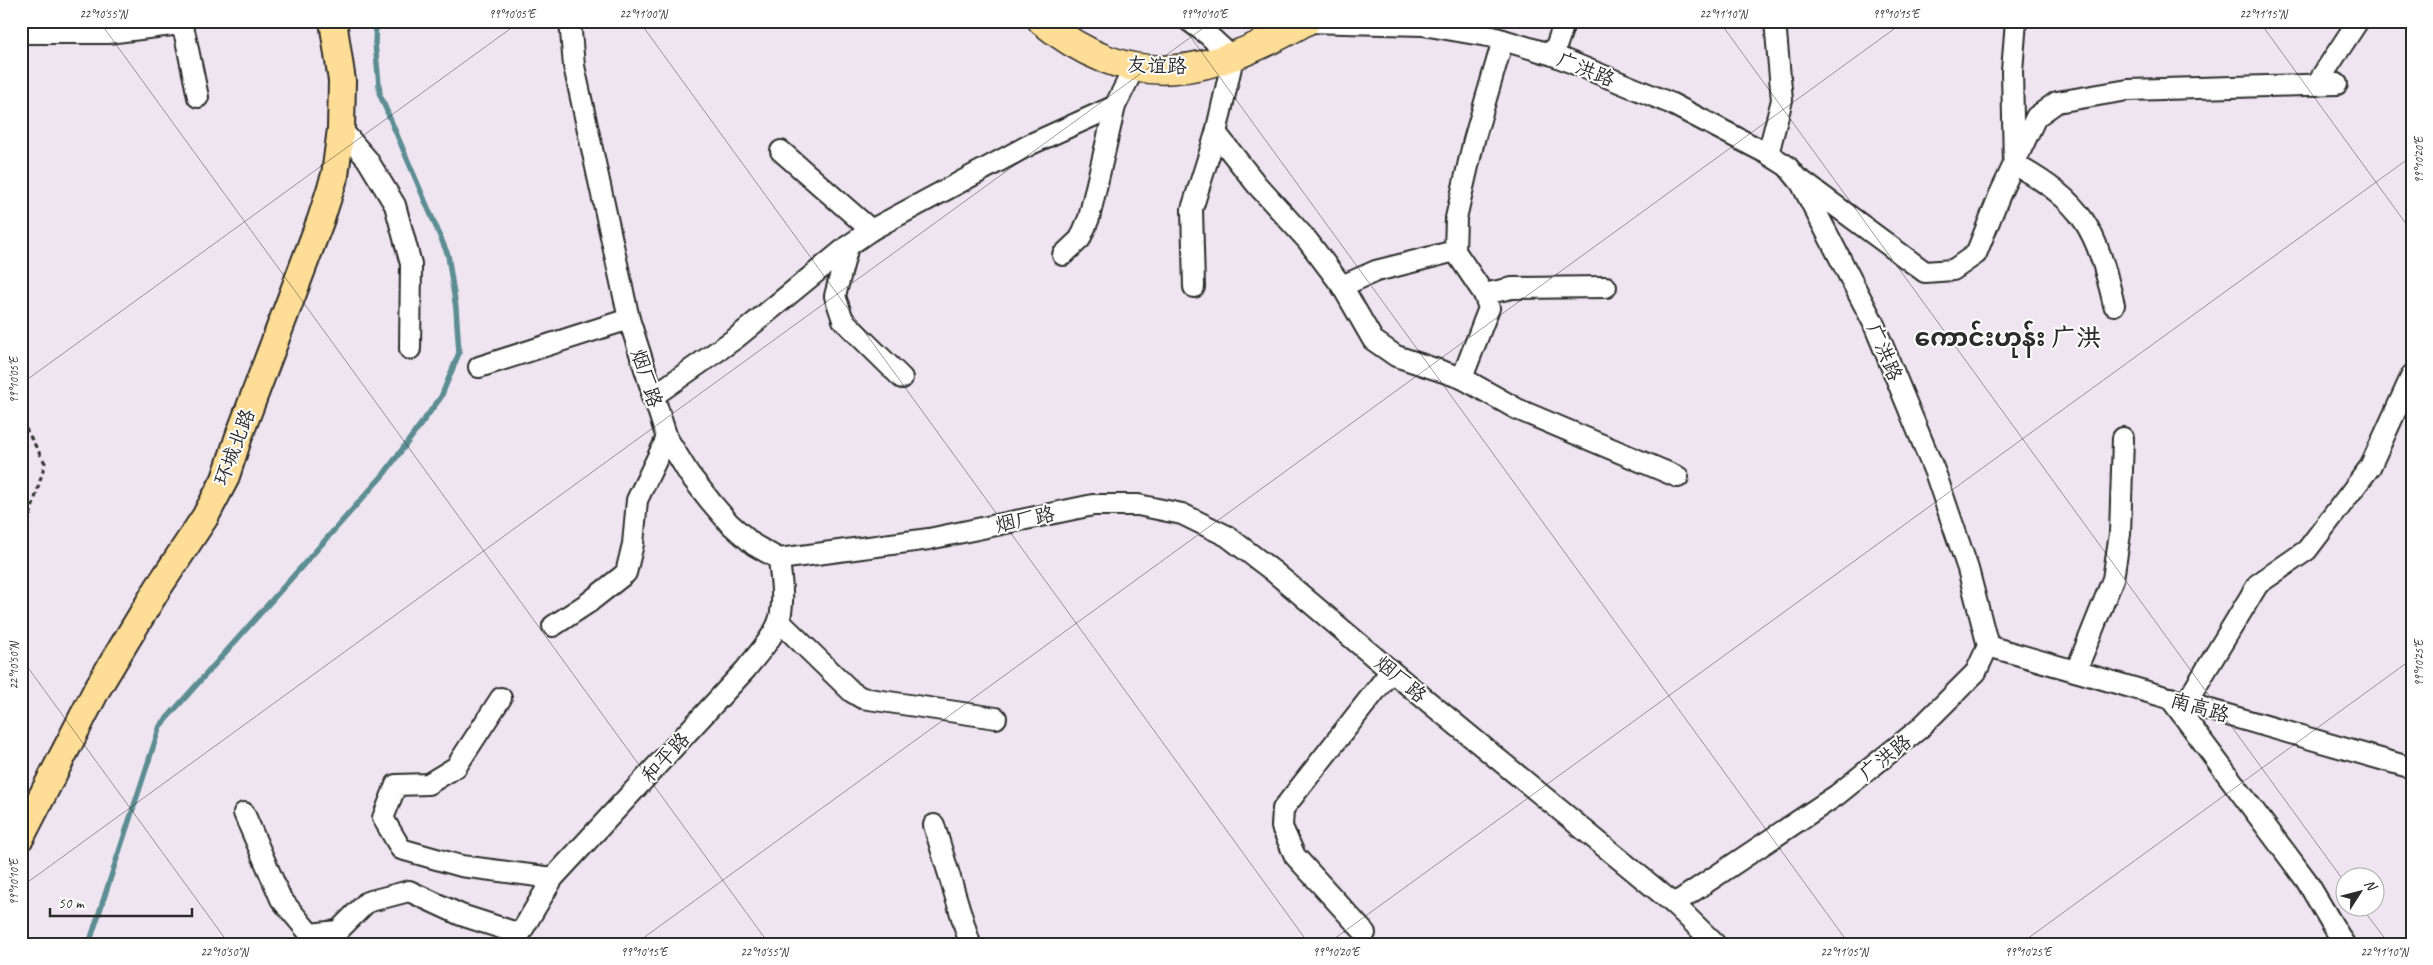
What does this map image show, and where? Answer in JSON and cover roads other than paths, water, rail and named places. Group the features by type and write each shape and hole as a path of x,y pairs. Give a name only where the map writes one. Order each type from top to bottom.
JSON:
{"highway":[{"name":"友谊路","path":"1042,21 1058,34 1097,57 1134,68 1181,70 1233,58 1306,22"}],"main road":[{"name":"环城北路","path":"21,837 97,689 158,588 205,517 225,479 238,436 321,219 335,175 341,129 342,81 333,21"}],"street":[{"name":"烟厂路","path":"570,21 574,66 628,319 652,396 667,438 689,474 729,523 754,544 779,559 929,539 1093,505 1138,505 1182,514 1227,536 1273,571 1391,671 1674,904 1715,944"},
{"path":"1189,21 1207,34 1233,58 1216,133 1192,209 1194,287"},
{"path":"1553,56 1565,21"},
{"path":"1768,154 1782,100 1774,21"},
{"path":"2014,164 2012,71 2016,21"},
{"path":"2316,85 2358,21"},
{"name":"广洪路","path":"1306,22 1423,25 1503,40 1553,56 1670,103 1768,154 1788,166 1795,175 1873,322 1932,466 1968,569 1988,646 1976,672 1919,729 1837,795 1674,904"},
{"path":"21,33 108,33 180,24 185,34 198,96"},
{"path":"1462,378 1488,308 1484,294 1455,251 1456,218 1474,140 1503,40"},
{"path":"1063,255 1080,239 1089,218 1115,106 1134,68"},
{"path":"1795,175 1925,272 1953,270 1976,254 2014,164 2036,118 2057,102 2128,90 2337,84"},
{"path":"652,396 736,338 848,246 871,230 1031,144 1115,106"},
{"path":"341,129 367,159 395,205 411,264 410,350"},
{"path":"1216,133 1257,185 1308,241 1342,286 1373,340 1396,356 1462,378 1518,409 1678,477"},
{"path":"781,151 871,230"},
{"path":"2014,164 2047,182 2076,208 2090,230 2104,261 2114,305"},
{"path":"848,246 835,296 844,320 902,378"},
{"path":"1342,286 1376,271 1455,251"},
{"path":"1484,294 1512,288 1606,287"},
{"path":"478,367 628,319"},
{"path":"2344,944 2306,880 2178,700 2258,584 2307,550 2370,468 2412,376"},
{"path":"553,626 588,603 626,573 633,544 637,500 667,438"},
{"path":"2076,671 2113,579 2120,534 2123,438"},
{"name":"和平路","path":"519,939 553,878 746,669 763,647 779,621 782,593 779,559"},
{"path":"779,621 852,692 862,698 996,718"},
{"name":"南高路","path":"1988,646 2412,768"},
{"path":"1365,933 1295,856 1282,827 1283,809 1391,671"},
{"path":"501,698 456,767 428,784 396,785 383,818 401,849 461,866 553,878"},
{"path":"244,813 281,899 310,934 338,931 367,902 409,891 519,939"},
{"path":"934,825 970,944"}],"waterway":[{"path":"89,944 160,726 384,474 441,397 459,353 456,308 448,255 380,95 375,43 376,21"}],"district":[{"name":"ကောင်းဟုန်း 广洪","path":"2008,337"}]}
